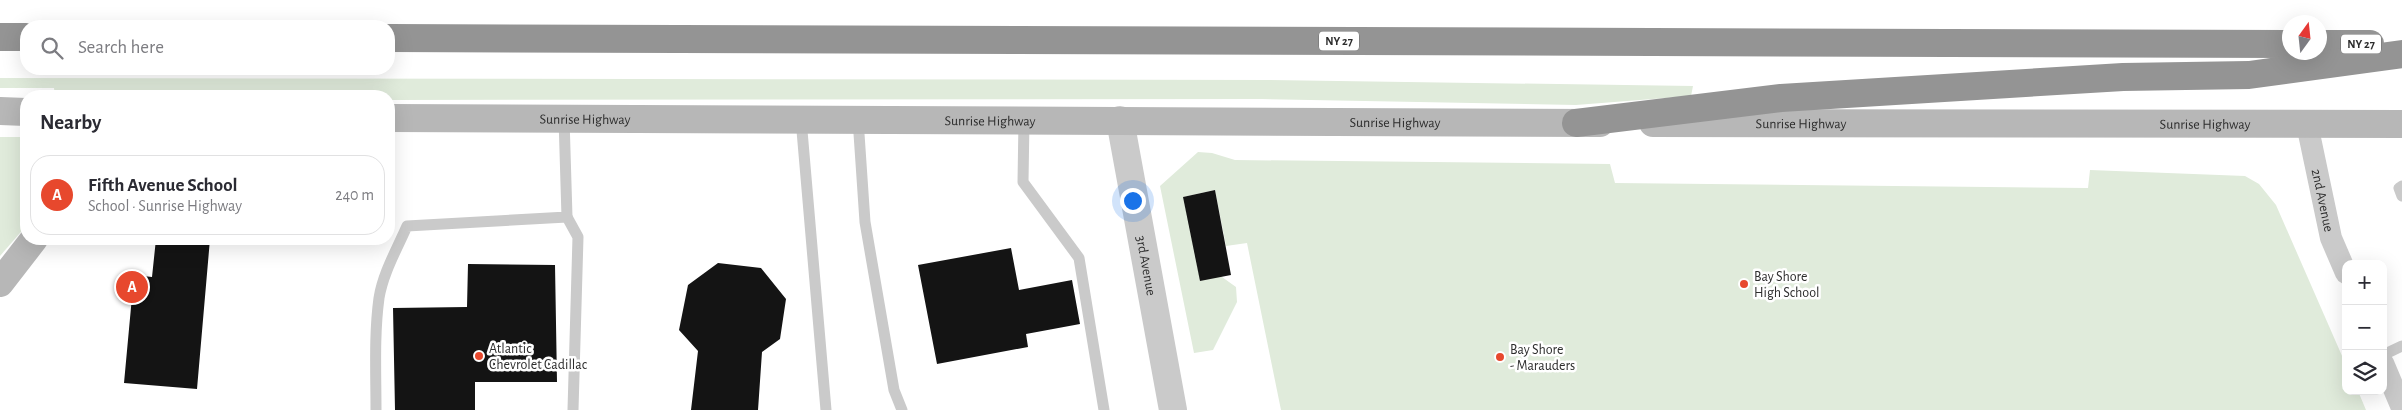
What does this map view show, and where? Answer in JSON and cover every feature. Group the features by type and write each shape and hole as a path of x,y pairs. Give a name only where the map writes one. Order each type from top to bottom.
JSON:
{"highway":[{"path":"0,37 20,37"},
{"name":"NY 27","path":"395,38 2282,44"},
{"name":"NY 27","path":"2327,44 2402,44"},
{"path":"1576,123 1781,98 2123,77 2248,75 2402,54"}],"main road":[{"path":"0,111 20,112"},
{"name":"Sunrise Highway","path":"395,118 2402,124"},
{"path":"0,283 29,245"}],"street":[{"name":"3rd Avenue","path":"1120,120 1173,410"},
{"name":"2nd Avenue","path":"2307,124 2331,238 2342,264"},
{"path":"2387,372 2402,408"}],"lane":[{"path":"564,118 567,218 578,237 573,410"},
{"path":"801,119 826,410"},
{"path":"858,119 865,222 894,390 902,410"},
{"path":"1024,120 1023,182 1078,258 1104,410"},
{"path":"2402,186 2399,188 2402,196"},
{"path":"376,410 376,353 379,297 390,264 407,226 567,218"},
{"path":"2387,353 2402,346"}],"green space":[{"path":"0,78 1270,80 1693,86 1691,96 1576,105 1262,99 395,100 395,90 54,90 54,88 0,88"},
{"path":"0,137 20,137 20,233 0,256"},
{"name":"Bay Shore High School","path":"1198,152 1212,153 1235,160 1610,164 1615,183 2088,188 2090,170 2245,176 2259,184 2276,205 2342,356 2342,395 2360,395 2366,410 1281,410 1247,243 1226,246 1215,190 1183,197 1222,277 1236,287 1237,302 1213,350 1194,353 1160,186"}],"building":[{"path":"1215,190 1231,275 1200,281 1183,197"},
{"path":"155,245 209,245 197,389 124,383 134,275 152,277"},
{"path":"1011,248 1019,290 1072,280 1080,324 1026,334 1028,347 937,364 918,265"},
{"path":"718,263 761,268 786,299 780,339 762,352 758,410 691,410 698,351 679,330 688,285"},
{"path":"468,264 555,265 557,382 475,382 475,410 395,410 393,308 467,307"}],"place":[{"name":"Bay Shore High School","path":"1744,284"},
{"name":"Fifth Avenue School","path":"132,287"},
{"name":"Atlantic Chevrolet Cadillac","path":"479,356"},
{"name":"Bay Shore - Marauders","path":"1500,357"}]}
